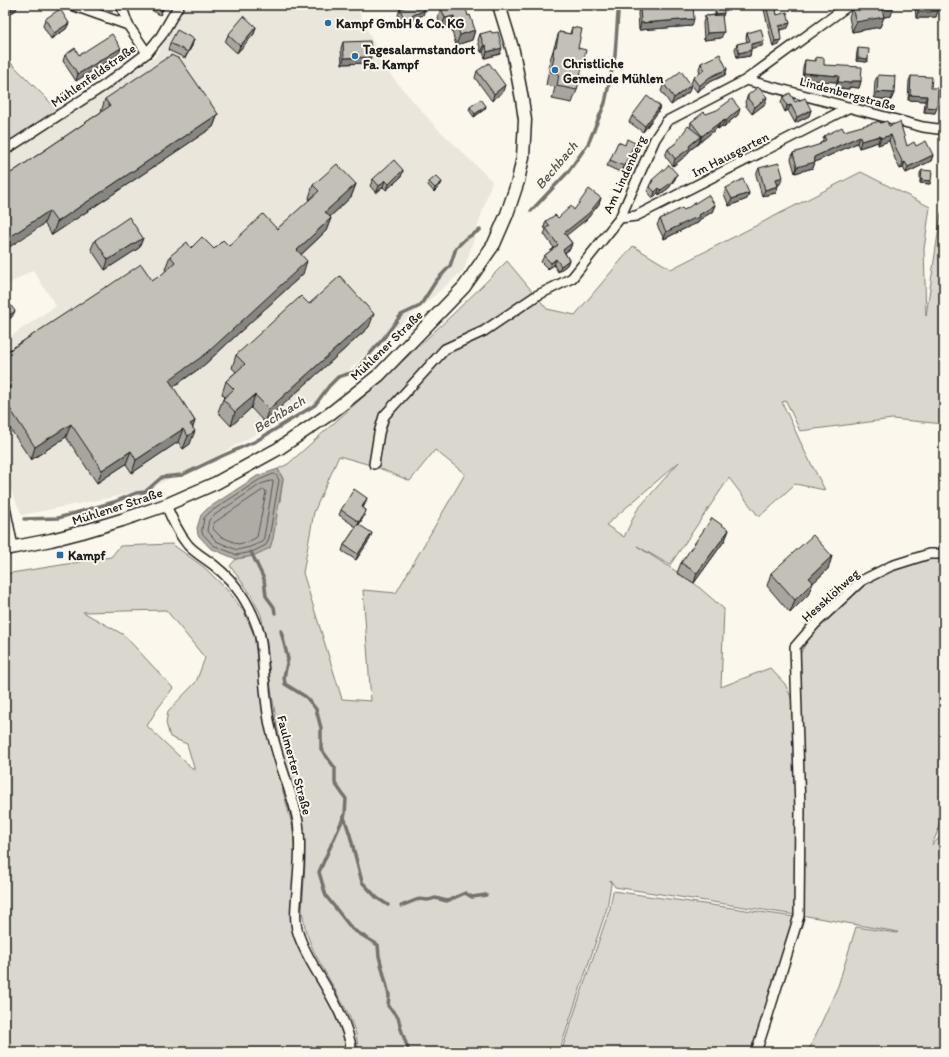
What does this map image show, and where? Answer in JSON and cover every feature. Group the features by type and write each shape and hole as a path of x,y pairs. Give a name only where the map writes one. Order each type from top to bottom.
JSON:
{"main road":[{"name":"Mühlener Straße","path":"9,548 52,540 82,532 166,505 216,483 278,450 331,413 380,374 464,287 494,244 507,214 518,180 523,157 525,120 522,99 513,51 499,5"}],"street":[{"path":"72,5 128,25"},
{"path":"121,5 128,25 147,53"},
{"name":"Mühlenfeldstraße","path":"5,150 105,85 147,53 161,36 179,5"},
{"name":"Am Lindenberg","path":"374,464 379,433 384,416 445,350 484,331 536,296 572,278 620,218 655,139 667,121 746,80 849,5"},
{"name":"Lindenbergstraße","path":"746,80 923,127 938,129 944,128"},
{"name":"Im Hausgarten","path":"620,218 636,216 850,107"},
{"name":"Faulmerter Straße","path":"166,505 180,535 188,545 215,566 234,584 245,600 258,629 261,642 266,703 283,772 295,807 299,832 299,857 295,915 297,930 306,954 331,994 342,1018 351,1041 352,1052"},
{"path":"5,507 9,548"},
{"name":"Hessklöhweg","path":"756,1052 799,916 800,809 795,647 815,624 861,581 891,566 929,554 944,554"}],"shaded area":[{"name":"Kampf GmbH & Co. KG","path":"186,5 356,5 386,70 433,124 492,181 464,270 364,356 320,398 215,457 144,491 22,515 5,478 5,340 56,306 33,270 5,286 5,155 90,98 155,57"},
{"path":"5,57 59,111 5,146"},
{"path":"861,172 930,207 924,249 926,316 941,213 944,213 944,424 892,419 800,431 786,401 782,402 805,452 825,490 795,484 759,517 729,478 670,565 637,546 694,583 724,609 721,687 770,668 785,684 791,697 794,712 797,822 796,915 615,887 610,880 611,884 607,908 559,1052 359,1052 356,1034 348,1013 314,952 306,932 302,911 305,864 304,836 299,806 280,744 271,689 267,643 261,615 250,593 230,566 236,559 253,556 280,501 283,479 278,469 288,464 371,389 454,313 507,261 547,309 575,315 633,246 671,269","holes":["435,450 465,474 396,593 363,590 371,701 342,699 303,573 314,512 339,456 374,466 410,481","679,462 637,510 624,537 606,525"]},
{"path":"172,544 205,568 230,593 244,612 254,635 265,723 293,829 295,857 291,924 295,940 301,952 330,1001 343,1027 349,1052 5,1052 5,574 111,557 120,546","holes":["166,610 205,658 196,682 168,711 166,723 170,737 187,744 195,771 147,726 173,688 124,635 83,612"]},
{"path":"944,558 944,804 937,833 932,845 944,833 944,1052 808,1052 838,986 856,927 898,932 801,915 799,657 808,640 816,630 845,599 865,584 886,572 909,564"},
{"path":"613,891 795,917 753,1052 561,1052 610,908"}],"water":[{"path":"278,469 283,479 273,539 270,548 253,556 236,559 210,548 198,535 197,528 201,515 207,509 257,476"}],"building":[{"path":"5,5 16,5 5,11"},
{"path":"157,5 164,5 162,8"},
{"path":"407,5 423,5 425,10 404,19 400,9 408,6"},
{"path":"450,5 465,5 468,16 470,15 475,30 460,35 454,16 445,18 441,8"},
{"path":"693,5 694,19 641,23 640,6"},
{"path":"715,5 724,5 724,13 716,14"},
{"path":"766,5 775,5 777,15 787,12 790,23 779,26 781,40 775,41"},
{"path":"862,5 894,6 882,9 884,17 856,22 852,8"},
{"path":"918,5 938,5 938,11 918,12"},
{"path":"60,9 69,23 54,33 45,19"},
{"path":"722,15 724,32 707,33 705,16"},
{"path":"244,16 256,27 240,46 228,35"},
{"path":"572,27 582,29 578,48 586,50 577,90 557,86 559,74 551,72 554,47 556,47 559,32 571,34"},
{"path":"761,29 764,41 751,44 751,50 739,53 737,44 750,41 747,33"},
{"path":"177,30 194,39 188,52 170,43"},
{"path":"491,31 492,33 498,32 502,48 487,52 486,45 484,46 480,34"},
{"path":"112,34 121,48 78,74 65,55 75,48 79,55"},
{"path":"370,41 371,57 344,58 343,42"},
{"path":"858,48 869,49 868,59 858,58"},
{"path":"720,54 727,69 710,77 699,86 693,78 704,70 701,63"},
{"path":"171,55 180,59 218,114 57,222 49,211 5,240 5,166 11,173 110,106 105,99"},
{"path":"816,57 824,58 824,65 862,67 861,81 851,81 851,83 838,82 839,76 804,73 805,60 816,61"},
{"path":"489,63 505,85 494,94 477,71"},
{"path":"681,71 691,85 674,98 664,84"},
{"path":"878,75 895,76 894,93 877,92"},
{"path":"911,76 932,77 931,88 938,88 937,108 926,107 927,96 910,95"},
{"path":"758,87 767,97 755,107 748,99 748,95"},
{"path":"790,93 795,102 805,98 811,110 797,117 791,105 787,106 783,97"},
{"path":"647,96 660,106 645,126 632,116"},
{"path":"481,99 486,106 475,114 470,107"},
{"path":"732,99 740,109 726,121 720,122 702,136 691,122 704,112 706,114 717,110"},
{"path":"880,121 880,123 887,121 889,126 900,122 907,146 914,142 916,146 926,141 933,155 908,167 905,162 903,163 891,135 861,141 860,136 814,157 815,162 797,167 793,153 821,144 820,143 826,140 824,136 842,127 844,131"},
{"path":"688,126 701,136 689,146 690,148 675,159 668,149 676,143"},
{"path":"627,139 635,143 624,166 610,160 618,142 625,145"},
{"path":"394,160 403,170 389,184 385,180 379,186 373,179"},
{"path":"779,163 783,177 776,179 778,186 765,190 759,168"},
{"path":"337,164 356,184 325,212 331,218 297,250 307,261 207,353 169,380 195,421 190,424 195,431 188,436 183,429 136,460 131,451 102,470 71,424 35,447 5,401 5,392 10,388 5,380 5,353 141,264 152,280 158,276 159,277 175,262 170,256 187,242 191,248 202,237 214,249 223,240 229,246 263,214 277,229 319,191 313,185"},
{"path":"669,165 677,174 671,183 661,190 659,188 655,192 649,186 653,181 652,180"},
{"path":"922,170 932,171 931,181 921,180"},
{"path":"436,176 442,182 435,188 429,182"},
{"path":"743,179 749,193 732,199 726,188"},
{"path":"589,189 601,198 589,213 564,233 572,243 563,250 569,260 561,266 556,259 551,263 544,256 558,245 546,228 550,226 546,221 555,215 558,218 571,206 574,210"},
{"path":"708,195 715,205 699,215 700,217 666,232 660,219 682,208 684,210"},
{"path":"129,217 143,238 108,260 95,240"},
{"path":"340,276 374,314 269,409 255,395 235,412 223,399 234,389 226,381 245,364 236,355 301,296 309,304"},
{"path":"6,299 15,311 5,318 5,300"},
{"path":"354,489 367,498 362,507 366,510 359,522 341,510"},
{"path":"712,518 729,530 697,573 681,563"},
{"path":"358,524 372,533 358,554 344,545"},
{"path":"813,535 832,556 809,578 813,582 795,600 771,573"}],"waterway":[{"name":"Bechbach","path":"531,211 568,172 588,144 605,103 615,55 618,13"},
{"name":"Bechbach","path":"24,519 58,518 114,502 136,493 145,492 162,477 182,475 256,441 315,405 329,386 338,377 354,372 383,339 401,315 420,306 436,281 450,266 456,248 465,239 480,230"},
{"path":"251,552 264,579 266,596 274,607 275,613"},
{"path":"281,631 288,659 284,677 285,684 306,697 316,709 321,728 321,749 335,768 335,783 346,799 345,814 319,872 326,896 352,929 378,945 379,956 389,995 388,1006 398,1017 409,1052"},
{"path":"344,817 362,882 377,898 388,905"},
{"path":"401,906 418,899 429,900 435,898 447,901 465,893 472,897 486,895"}],"place":[{"name":"Kampf GmbH & Co. KG","path":"328,23"},
{"name":"Tagesalarmstandort Fa. Kampf","path":"355,56"},
{"name":"Christliche Gemeinde Mühlen","path":"555,70"},
{"name":"Kampf","path":"60,555"}]}
